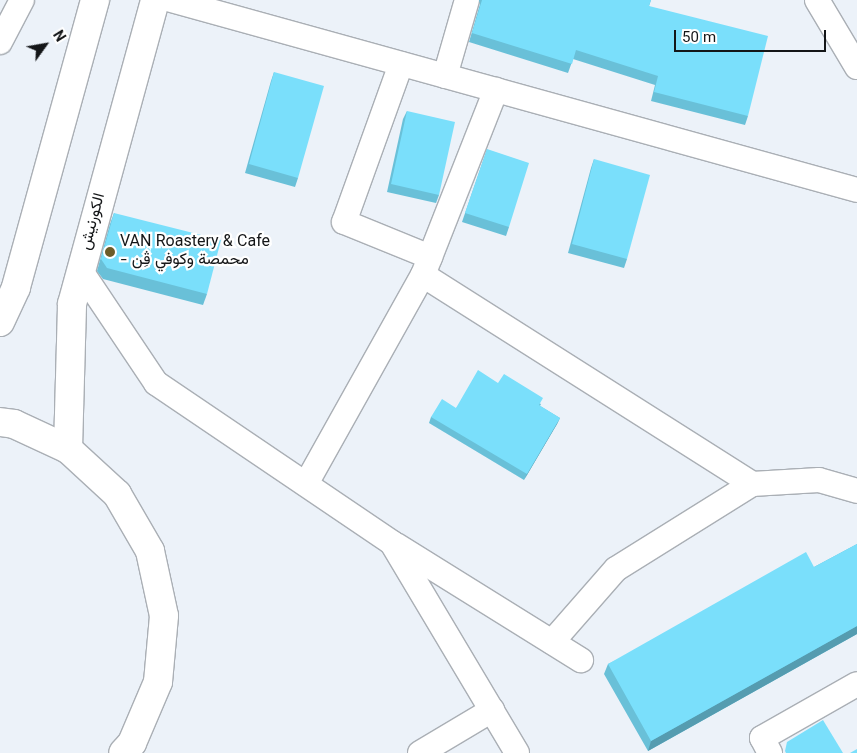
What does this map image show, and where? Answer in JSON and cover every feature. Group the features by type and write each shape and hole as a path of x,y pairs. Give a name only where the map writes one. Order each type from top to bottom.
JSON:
{"main road":[{"path":"0,322 16,288 96,0"},
{"name":"الكورنيش","path":"68,450 72,304 155,0"},
{"path":"0,422 14,424 68,450 117,494 150,551 164,616 158,682 129,750"}],"street":[{"path":"0,42 22,0"},
{"path":"171,0 857,190"},
{"path":"445,76 467,0"},
{"path":"817,0 857,67"},
{"path":"401,64 344,222 427,266 752,484"},
{"path":"306,484 427,266 496,90"},
{"path":"81,270 156,383 392,542 581,660"},
{"path":"552,642 616,568 752,484 819,480 857,491"},
{"path":"392,542 517,753"},
{"path":"770,753 762,738 857,684"},
{"path":"420,753 492,710"}],"building":[{"path":"482,0 651,0 649,6 768,36 748,116 654,92 658,76 576,50 572,64 472,33"},
{"path":"274,72 324,86 298,178 249,164"},
{"path":"407,111 455,122 439,195 391,184"},
{"path":"487,149 529,163 509,227 465,213"},
{"path":"594,159 650,175 627,259 572,244"},
{"path":"114,213 221,240 207,294 107,268 101,259"},
{"path":"478,370 498,383 504,374 543,398 539,405 560,418 527,474 431,417 442,399 456,408"},
{"path":"857,544 857,626 651,741 608,664 806,552 814,567"},
{"path":"823,720 843,753 786,753 787,742"}],"place":[{"name":"VAN Roastery & Cafe - محمصة وكوفي ڤِن","path":"110,252"}]}
